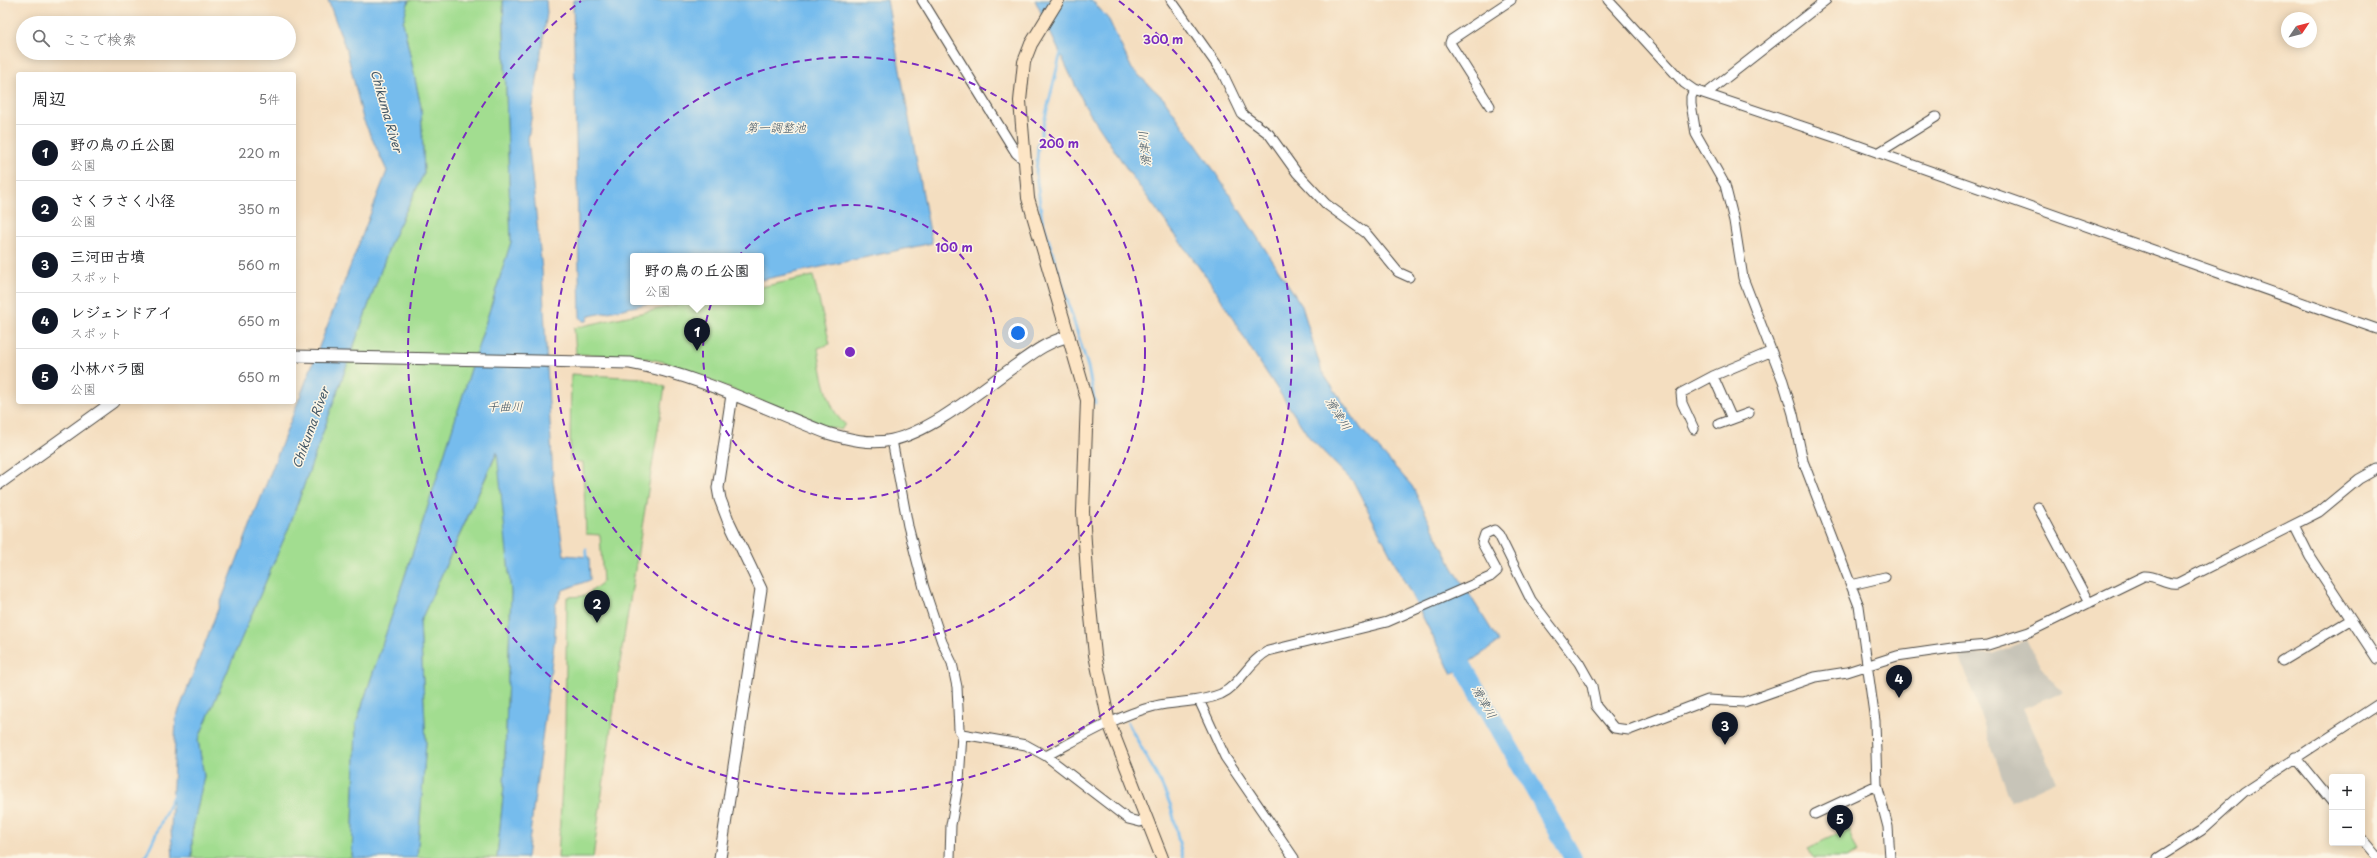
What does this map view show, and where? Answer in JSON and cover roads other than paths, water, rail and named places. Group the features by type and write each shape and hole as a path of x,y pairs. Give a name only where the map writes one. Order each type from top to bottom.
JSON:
{"main road":[{"path":"1058,0 1026,53 1021,81 1023,159 1028,198 1034,224 1069,336 1086,400 1083,512 1088,588 1095,655 1109,723 1162,858"}],"street":[{"path":"922,0 1016,153 1023,159"},
{"path":"1171,0 1222,72 1242,114 1265,130 1297,173 1326,204 1366,233 1398,272 1409,277"},
{"path":"1490,106 1450,43 1451,40 1511,0"},
{"path":"1608,0 1684,83 1694,90 1707,93 1878,152 2377,329"},
{"path":"1707,93 1826,0"},
{"path":"1694,90 1691,97 1694,125 1701,144 1725,185 1734,221 1743,278 1793,414 1803,461 1859,606 1875,721 1877,785 1888,827 1890,858"},
{"path":"1878,152 1936,117"},
{"path":"296,356 562,360 614,362 649,366 732,395 842,437 874,441 892,440 915,433 936,421 1032,352 1069,336"},
{"path":"1694,429 1682,403 1681,393 1712,376 1770,352"},
{"path":"1712,376 1732,419"},
{"path":"720,858 761,589 725,513 718,488 732,395"},
{"path":"0,483 110,404"},
{"path":"1719,424 1750,413"},
{"path":"892,440 908,526 924,588 942,642 952,663 957,687 959,730 962,734 958,781 951,825 950,858"},
{"path":"1046,756 1118,717 1155,706 1199,700 1223,693 1263,654 1268,651 1387,622 1490,577 1497,571 1482,543 1485,534 1494,530 1499,535 1531,600 1578,663 1592,686 1596,706 1614,728 1619,731 1629,730 1702,702 1739,703 1816,677 1847,672 1879,660 1931,650 1988,645 2029,632 2144,576 2150,576 2165,583 2178,583 2319,512 2359,479 2377,469"},
{"path":"2038,507 2090,602"},
{"path":"2294,525 2310,557 2350,620 2377,658"},
{"path":"1851,585 1885,576"},
{"path":"2282,661 2350,620"},
{"path":"1199,700 1225,757 1294,858"},
{"path":"2158,858 2202,830 2244,792 2295,757 2377,705"},
{"path":"962,734 1026,745 1046,756 1128,819 1140,822 1146,819"},
{"path":"2295,757 2329,798"},
{"path":"1815,814 1877,785"},
{"path":"2365,843 2377,857"}],"water":[{"name":"Chikuma River","path":"328,0 409,0 403,22 421,107 424,173 391,242 289,527 198,740 204,776 192,833 192,858 173,858 171,830 176,718 387,171 363,119 347,52"},
{"name":"千曲川","path":"503,0 546,0 547,13 528,139 542,270 553,480 564,555 589,557 590,580 563,590 555,606 555,636 527,858 497,858 504,786 511,593 497,452 420,622 426,743 417,858 352,858 356,724 428,506 511,242"},
{"name":"第一調整池","path":"573,0 887,0 932,243 764,279 764,253 630,253 630,305 642,305 589,316 587,321 583,321 580,317"},
{"path":"1035,0 1092,0 1109,20 1132,69 1164,99 1209,163 1302,306 1322,372 1362,430 1412,486 1453,568 1499,642 1452,674 1354,483 1309,437 1251,349 1215,289 1131,175 1085,106"}],"waterway":[{"path":"1061,52 1038,147 1036,174 1042,219 1088,367 1095,403"},
{"path":"586,550 586,557"},
{"name":"滑津川","path":"1451,645 1573,858"},
{"path":"1128,723 1166,794 1174,818 1183,858"},
{"path":"145,858 174,794"}],"place":[{"name":"野の鳥の丘公園","path":"697,351"},
{"name":"さくラさく小径","path":"597,623"},
{"name":"レジェンドアイ","path":"1899,698"},
{"name":"三河田古墳","path":"1725,745"},
{"name":"小林バラ園","path":"1840,838"}]}
